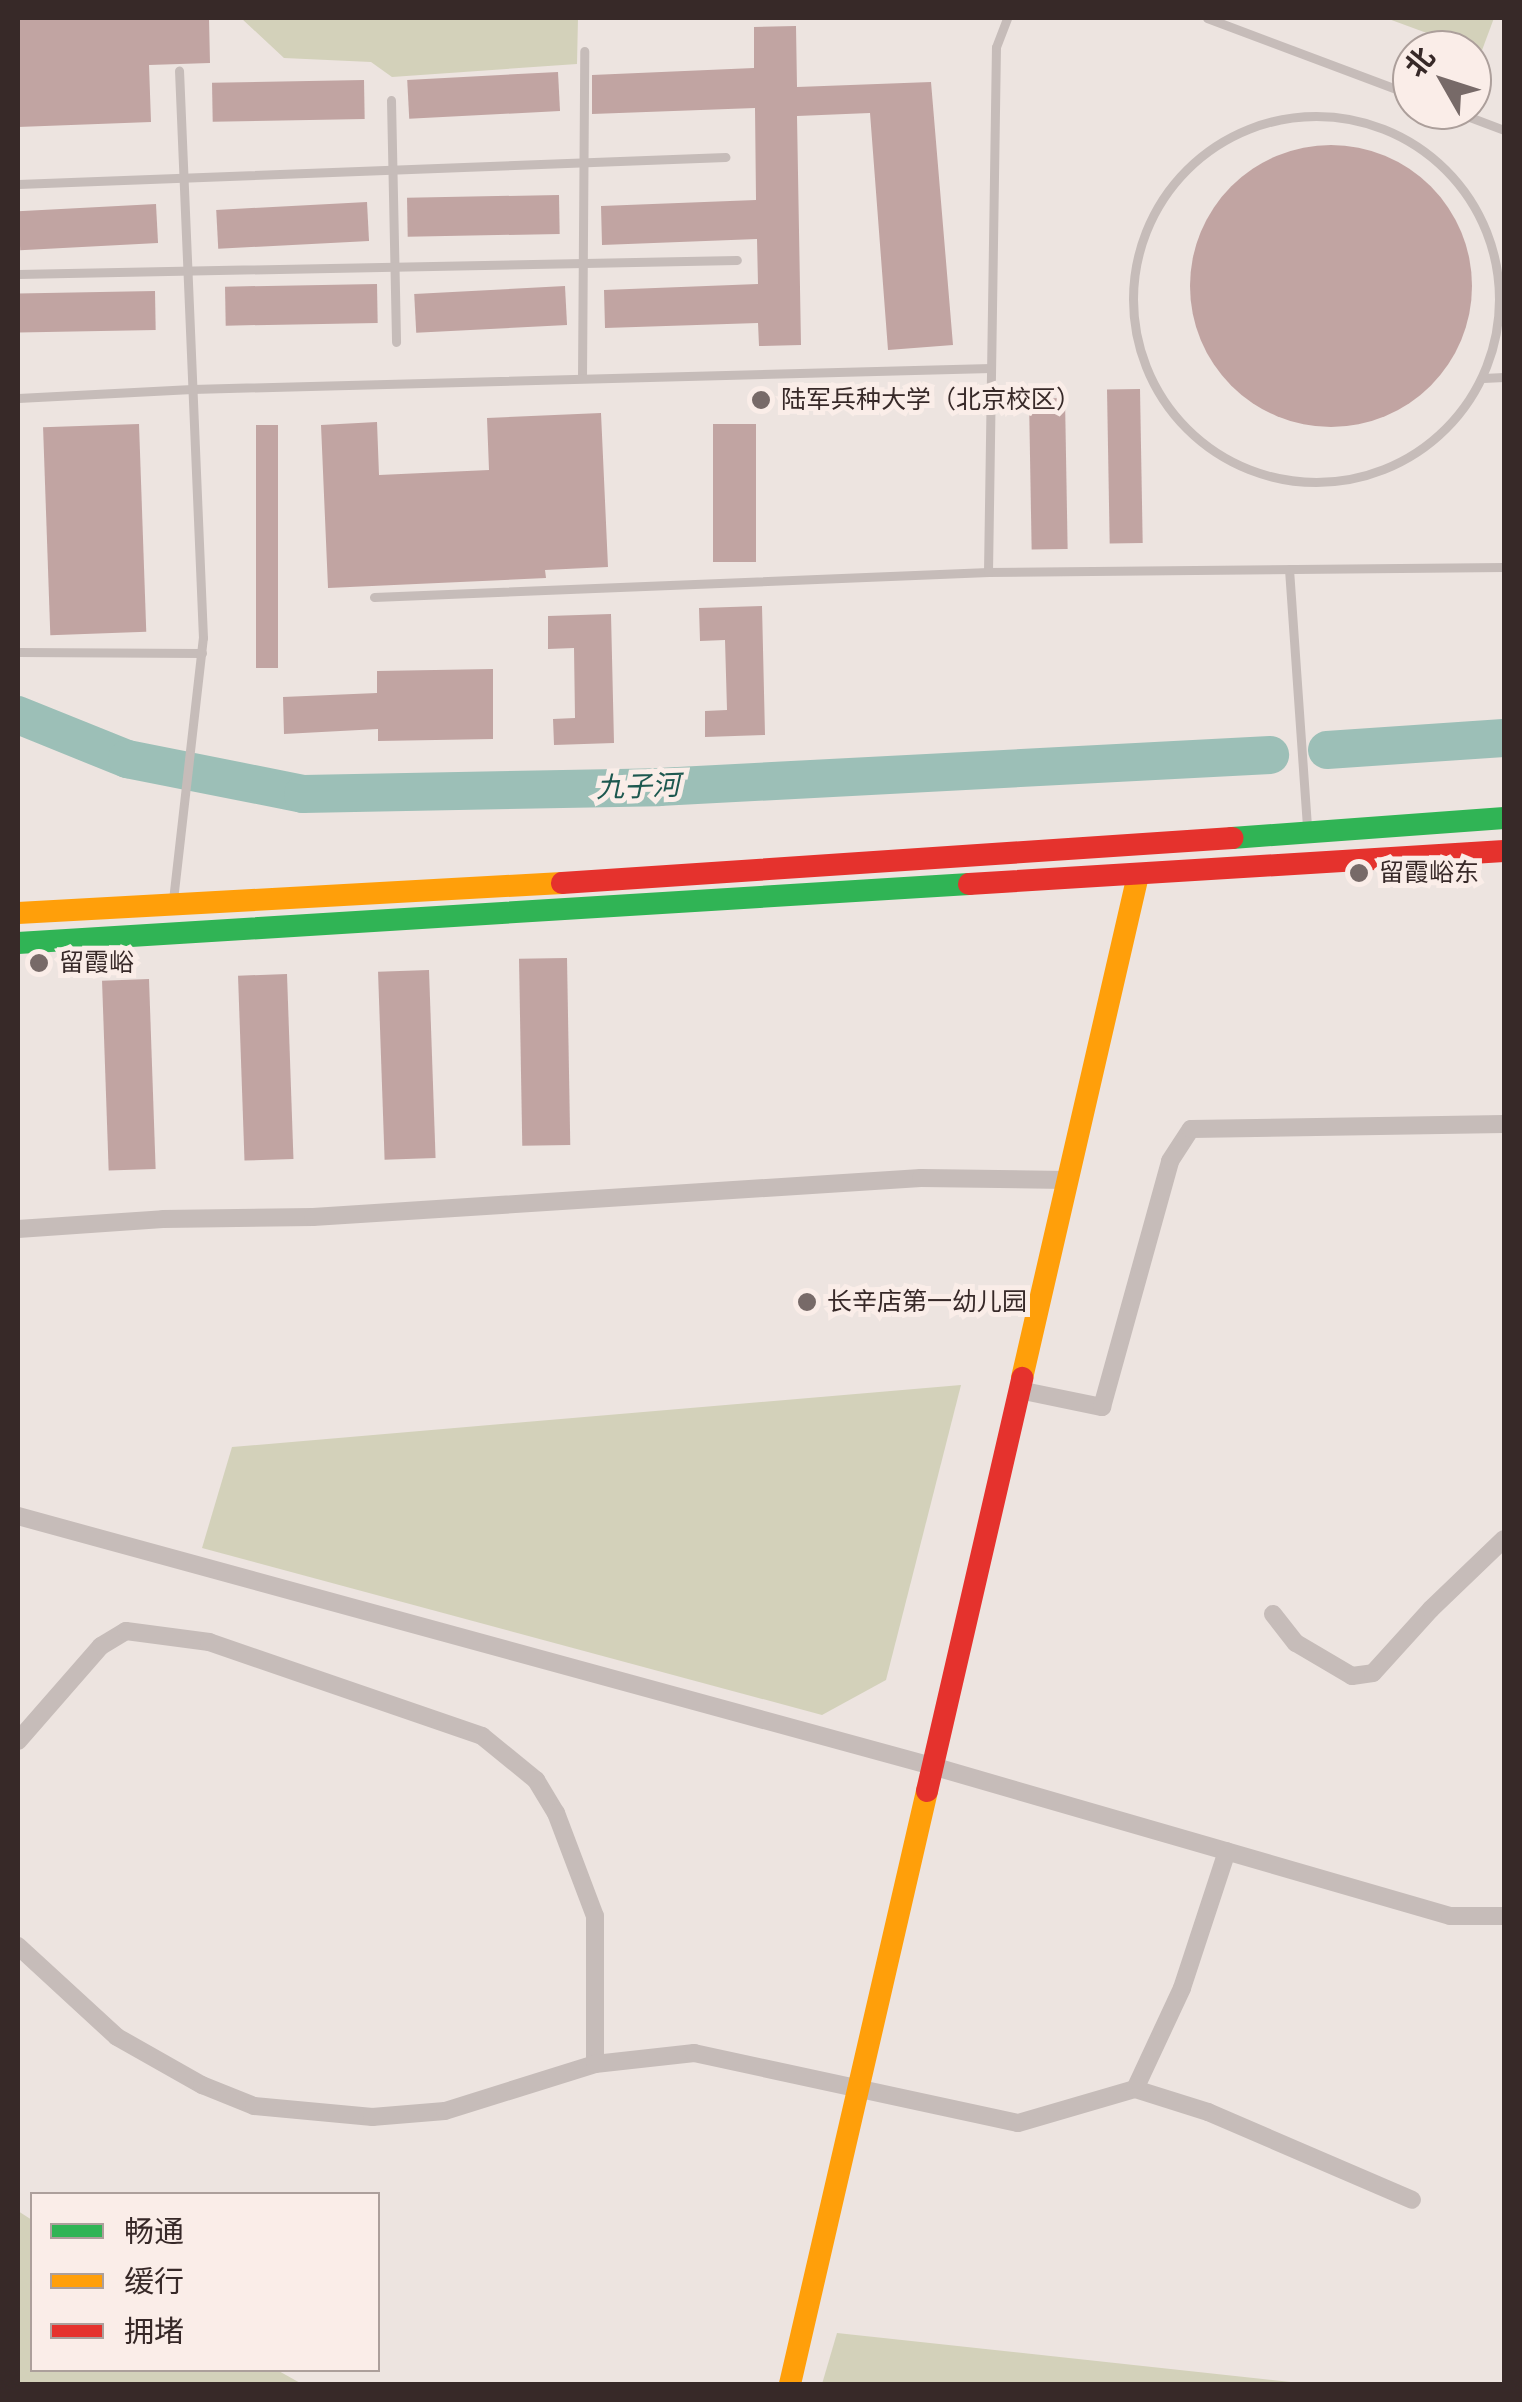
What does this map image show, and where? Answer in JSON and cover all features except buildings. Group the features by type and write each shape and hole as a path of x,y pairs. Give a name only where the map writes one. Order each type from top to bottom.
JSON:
{"main road":[{"path":"18,913 761,872 1504,818"},
{"path":"18,944 1504,851"},
{"path":"790,2384 1138,874"}],"street":[{"path":"1019,1390 1102,1408 1170,1160 1191,1130 1504,1124"},
{"path":"18,1229 163,1219 313,1216 922,1178 1068,1180"},
{"path":"18,1516 932,1766 1450,1916 1504,1916"},
{"path":"1273,1614 1296,1643 1352,1676 1373,1673 1431,1608 1504,1540"},
{"path":"18,1742 101,1646 126,1630 209,1642 482,1736 536,1780 556,1813 595,1916 595,2064"},
{"path":"1135,2089 1182,1988 1226,1851"},
{"path":"18,1946 117,2037 202,2084 254,2106 372,2117 445,2111 595,2064 694,2053 1018,2123 1135,2089 1208,2112 1412,2200"}],"lane":[{"path":"988,572 996,47 1007,18"},
{"path":"1207,18 1392,87"},
{"path":"582,378 584,51"},
{"path":"172,906 202,653 179,70"},
{"path":"391,100 396,342"},
{"path":"1330,114 1388,128 1439,160 1476,206 1484,224 1498,261 1500,321 1483,378 1447,429 1396,466 1336,483 1273,479 1216,454 1170,412 1140,356 1132,294 1142,236 1172,184 1186,170 1216,144 1271,119 1330,114"},
{"path":"18,184 725,157"},
{"path":"18,274 737,260"},
{"path":"18,398 192,389 991,368"},
{"path":"1483,378 1504,377"},
{"path":"374,597 988,572 1504,567"},
{"path":"1289,569 1307,831"},
{"path":"18,652 202,653"}],"shaded area":[{"path":"241,18 578,18 577,64 392,77 371,62 284,58"},
{"path":"1386,18 1494,18 1490,30 1419,30"},
{"path":"961,1385 886,1680 822,1715 202,1548 232,1447"},
{"path":"18,2211 30,2219 30,2372 281,2372 302,2384 18,2384"},
{"path":"837,2333 1309,2384 822,2384"}],"waterway":[{"name":"九子河","path":"18,715 127,759 303,794 659,787 1270,755"},
{"name":"九子河","path":"1327,750 1504,738"}],"traffic: fast":[{"path":"1232,838 1504,818"},
{"path":"18,943 969,884"}],"traffic: slow":[{"path":"1022,1378 1138,875"},
{"path":"18,913 562,883"},
{"path":"790,2384 927,1791"}],"traffic: jam":[{"path":"562,883 1232,838"},
{"path":"969,884 1504,851"},
{"path":"927,1791 1022,1378"}],"place":[{"name":"陆军兵种大学（北京校区）","path":"761,400"},
{"name":"留霞峪东","path":"1359,873"},
{"name":"留霞峪","path":"39,963"},
{"name":"长辛店第一幼儿园","path":"807,1302"}]}
